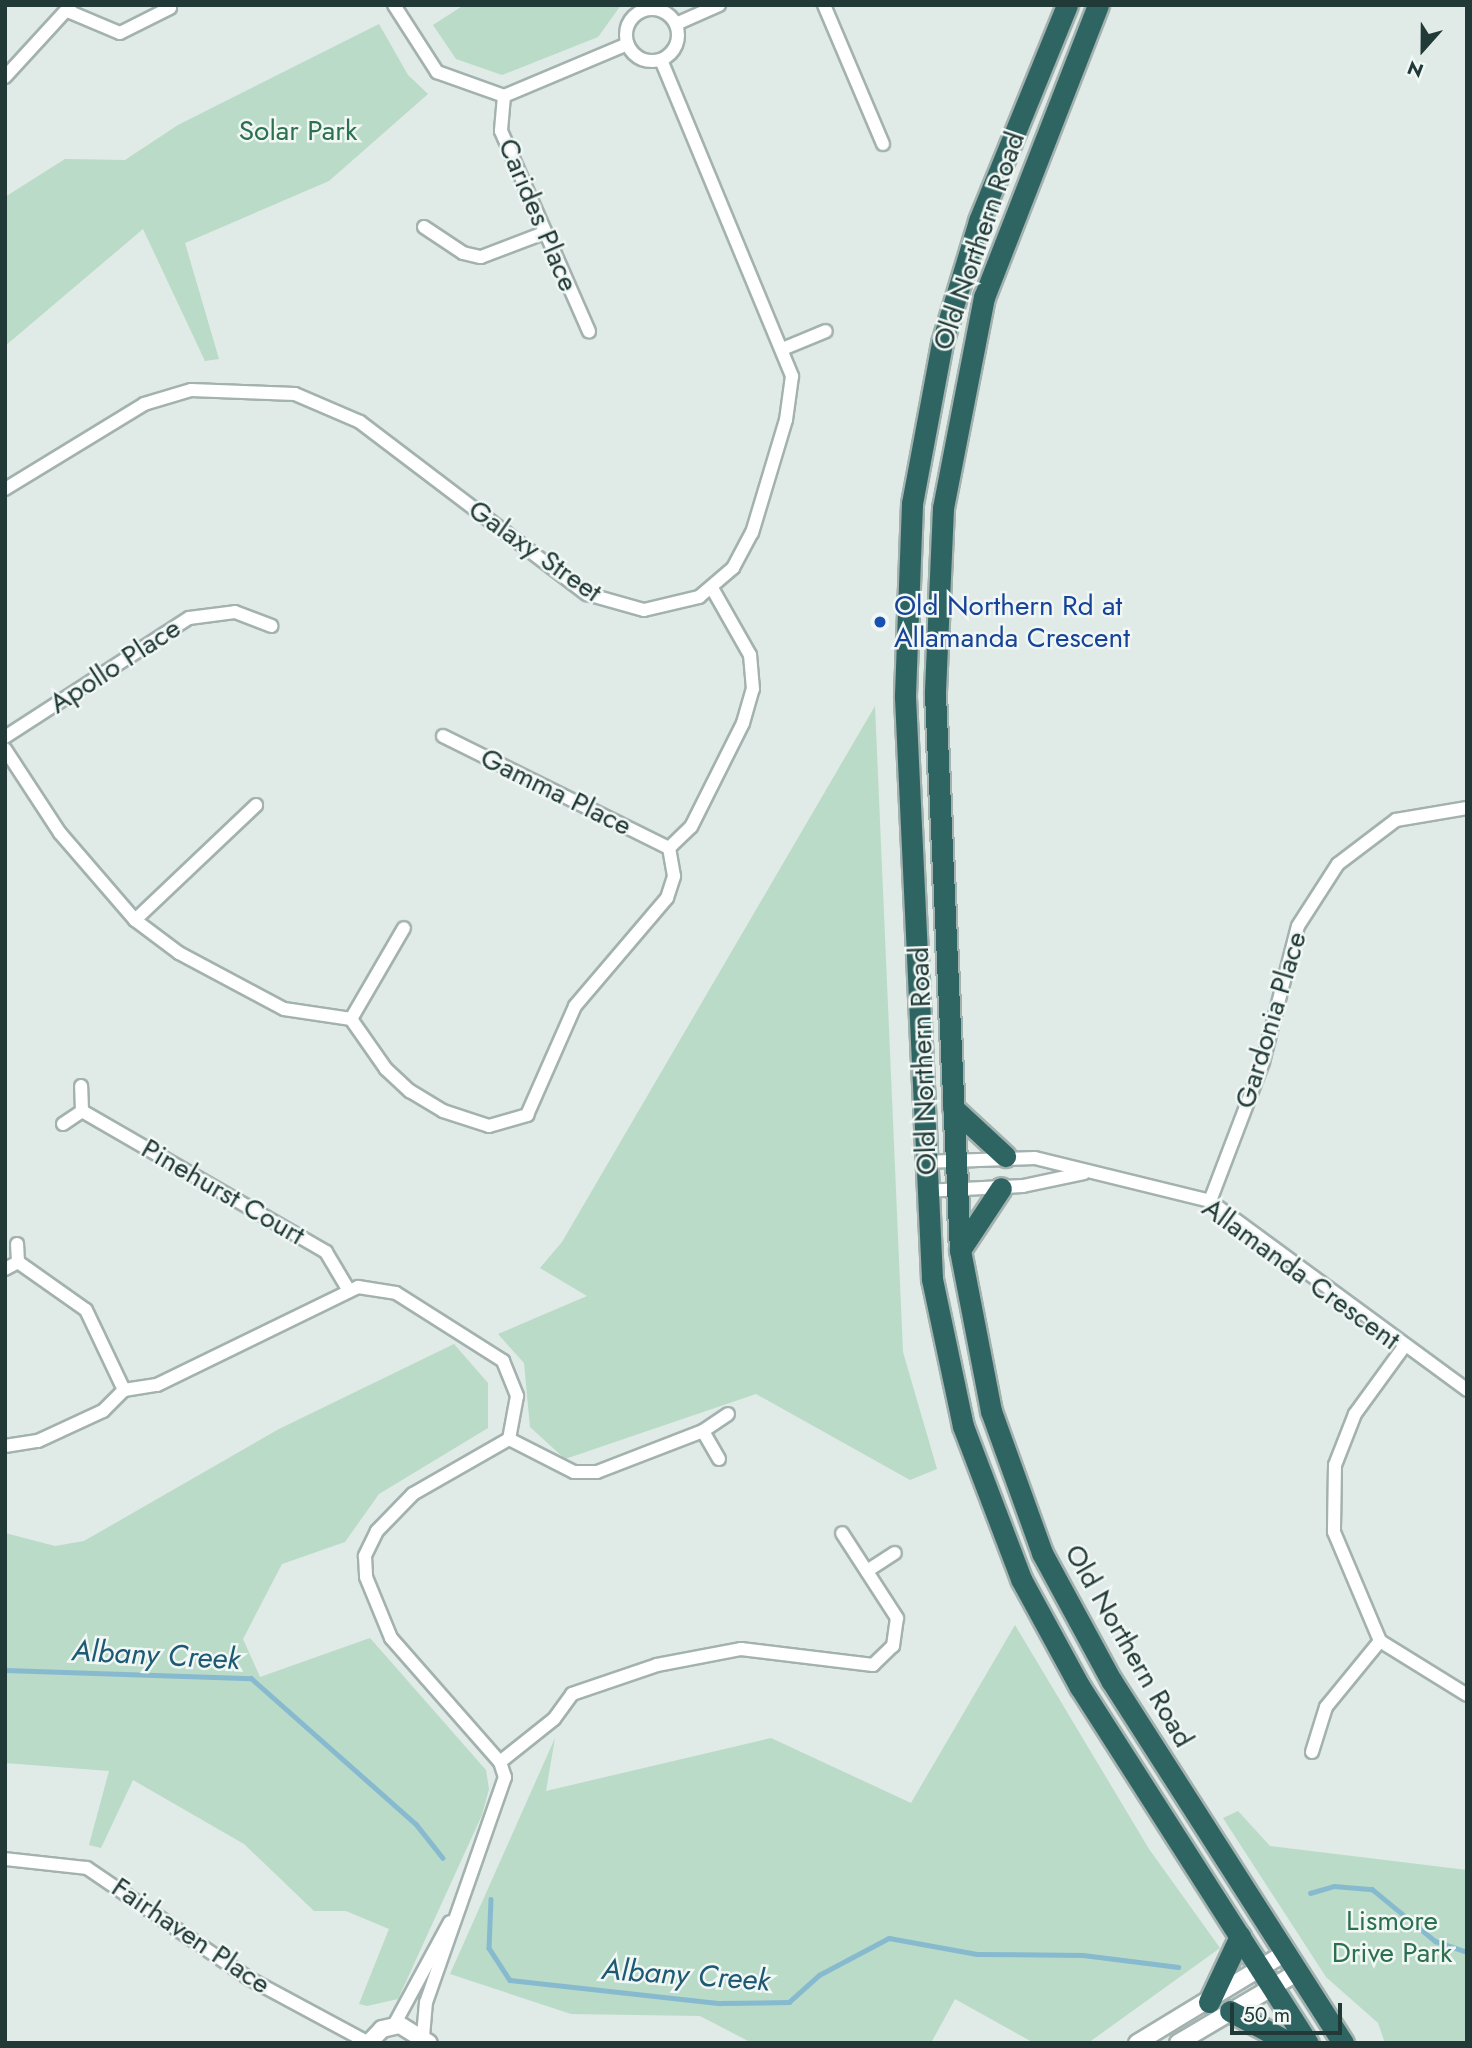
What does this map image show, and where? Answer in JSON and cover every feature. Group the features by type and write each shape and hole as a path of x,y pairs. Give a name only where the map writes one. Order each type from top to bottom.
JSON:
{"highway":[{"name":"Old Northern Road","path":"1067,5 979,221 943,343 912,504 904,646 923,1191 951,1377 1003,1537 1080,1687 1308,2043"},
{"name":"Old Northern Road","path":"1098,5 984,298 943,508 935,694 960,1250 990,1410 1042,1553 1111,1680 1343,2043"},
{"path":"953,1108 1005,1156"},
{"path":"960,1250 1001,1188"},
{"path":"1209,2002 1240,1936"},
{"path":"1230,2011 1290,2043"}],"street":[{"path":"394,5 437,72 503,96 628,44"},
{"path":"676,24 719,5"},
{"path":"824,5 883,144"},
{"path":"5,77 70,9 120,33 170,8"},
{"path":"642,11 662,11 676,24 677,45 661,60 638,57 628,44 628,25 642,11"},
{"name":"Galaxy Street","path":"5,489 144,404 191,390 295,394 360,422 587,594 644,610 682,604 712,588 742,553 774,460 792,391 785,348 661,60"},
{"name":"Carides Place","path":"503,96 501,131 589,331"},
{"path":"424,227 463,253 481,257 544,233"},
{"path":"785,348 826,331"},
{"path":"5,749 60,833 135,920 179,953 284,1009 351,1019 386,1069 443,1111 489,1126 527,1115 575,1006 667,898 674,876 669,848 691,827 753,689 750,655 712,588"},
{"name":"Apollo Place","path":"5,737 188,618 235,612 271,626"},
{"name":"Gamma Place","path":"443,736 669,848"},
{"path":"135,920 256,805"},
{"name":"Gardonia Place","path":"1210,1201 1263,1062 1298,926 1338,864 1396,820 1467,808"},
{"path":"351,1019 404,928"},
{"path":"63,1124 82,1111 81,1086"},
{"name":"Pinehurst Court","path":"82,1111 326,1252 348,1289"},
{"name":"Allamanda Crescent","path":"923,1162 1005,1156 1061,1162 1084,1173 1210,1201 1403,1348 1467,1390"},
{"name":"Allamanda Crescent","path":"923,1191 1001,1188 1084,1173"},
{"path":"17,1244 18,1262"},
{"path":"18,1262 86,1310 124,1390"},
{"path":"5,1269 18,1262"},
{"path":"5,1446 19,1448 85,1420 124,1390 157,1384 348,1289 383,1287 488,1346 503,1361 517,1396 509,1439 413,1494 377,1531 365,1556 366,1577 391,1639 500,1762 505,1777 497,1812 457,1909 426,2002 426,2039 394,2025"},
{"path":"1403,1348 1355,1414 1335,1465 1334,1532 1380,1642 1467,1695"},
{"path":"509,1439 575,1472 597,1472 703,1431 729,1414"},
{"path":"703,1431 719,1458"},
{"path":"500,1762 554,1719 572,1695 657,1665 741,1649 873,1665 898,1633 897,1618 842,1533"},
{"path":"867,1571 895,1553"},
{"path":"1312,1752 1326,1707 1380,1642"},
{"name":"Fairhaven Place","path":"5,1859 87,1868 239,1973 369,2043"},
{"path":"369,2043 394,2025 457,1909"},
{"path":"1178,2043 1230,2011 1266,1977 1285,1953"},
{"path":"1137,2043 1209,2002 1266,1977 1298,1972"}],"green space":[{"path":"464,5 621,5 598,37 502,75 456,59 433,25"},
{"name":"Solar Park","path":"379,24 408,75 428,94 329,181 185,243 219,359 205,361 143,229 5,346 5,197 65,159 125,160 178,125"},
{"path":"875,706 903,1352 937,1469 910,1480 756,1394 565,1459 530,1427 524,1363 498,1334 587,1296 540,1268 562,1242"},
{"path":"454,1344 488,1383 488,1428 379,1494 345,1542 282,1564 243,1639 260,1677 370,1638 486,1770 489,1789 482,1815 398,1999 367,2006 359,2004 389,1929 346,1911 314,1911 244,1844 133,1780 101,1848 89,1845 109,1771 5,1763 5,1533 55,1546 84,1541 279,1429"},
{"path":"1015,1625 1149,1849 1220,1948 1088,2043 1034,2043 955,1999 931,2043 752,2043 700,2016 571,2014 450,1974 555,1738 546,1791 771,1738 911,1803"},
{"name":"Lismore Drive Park","path":"1238,1811 1270,1846 1467,1870 1467,2043 1385,2043 1378,2023 1326,1977 1223,1818"}],"waterway":[{"name":"Albany Creek","path":"5,1670 251,1678 416,1824 443,1858"},
{"name":"Albany Creek","path":"1310,1893 1334,1886 1372,1889 1435,1941 1467,1952"},
{"name":"Albany Creek","path":"491,1899 489,1948 510,1980 720,2003 789,2002 819,1975 889,1938 977,1954 1083,1955 1178,1967"}],"place":[{"name":"Old Northern Rd at Allamanda Crescent","path":"880,622"}]}
